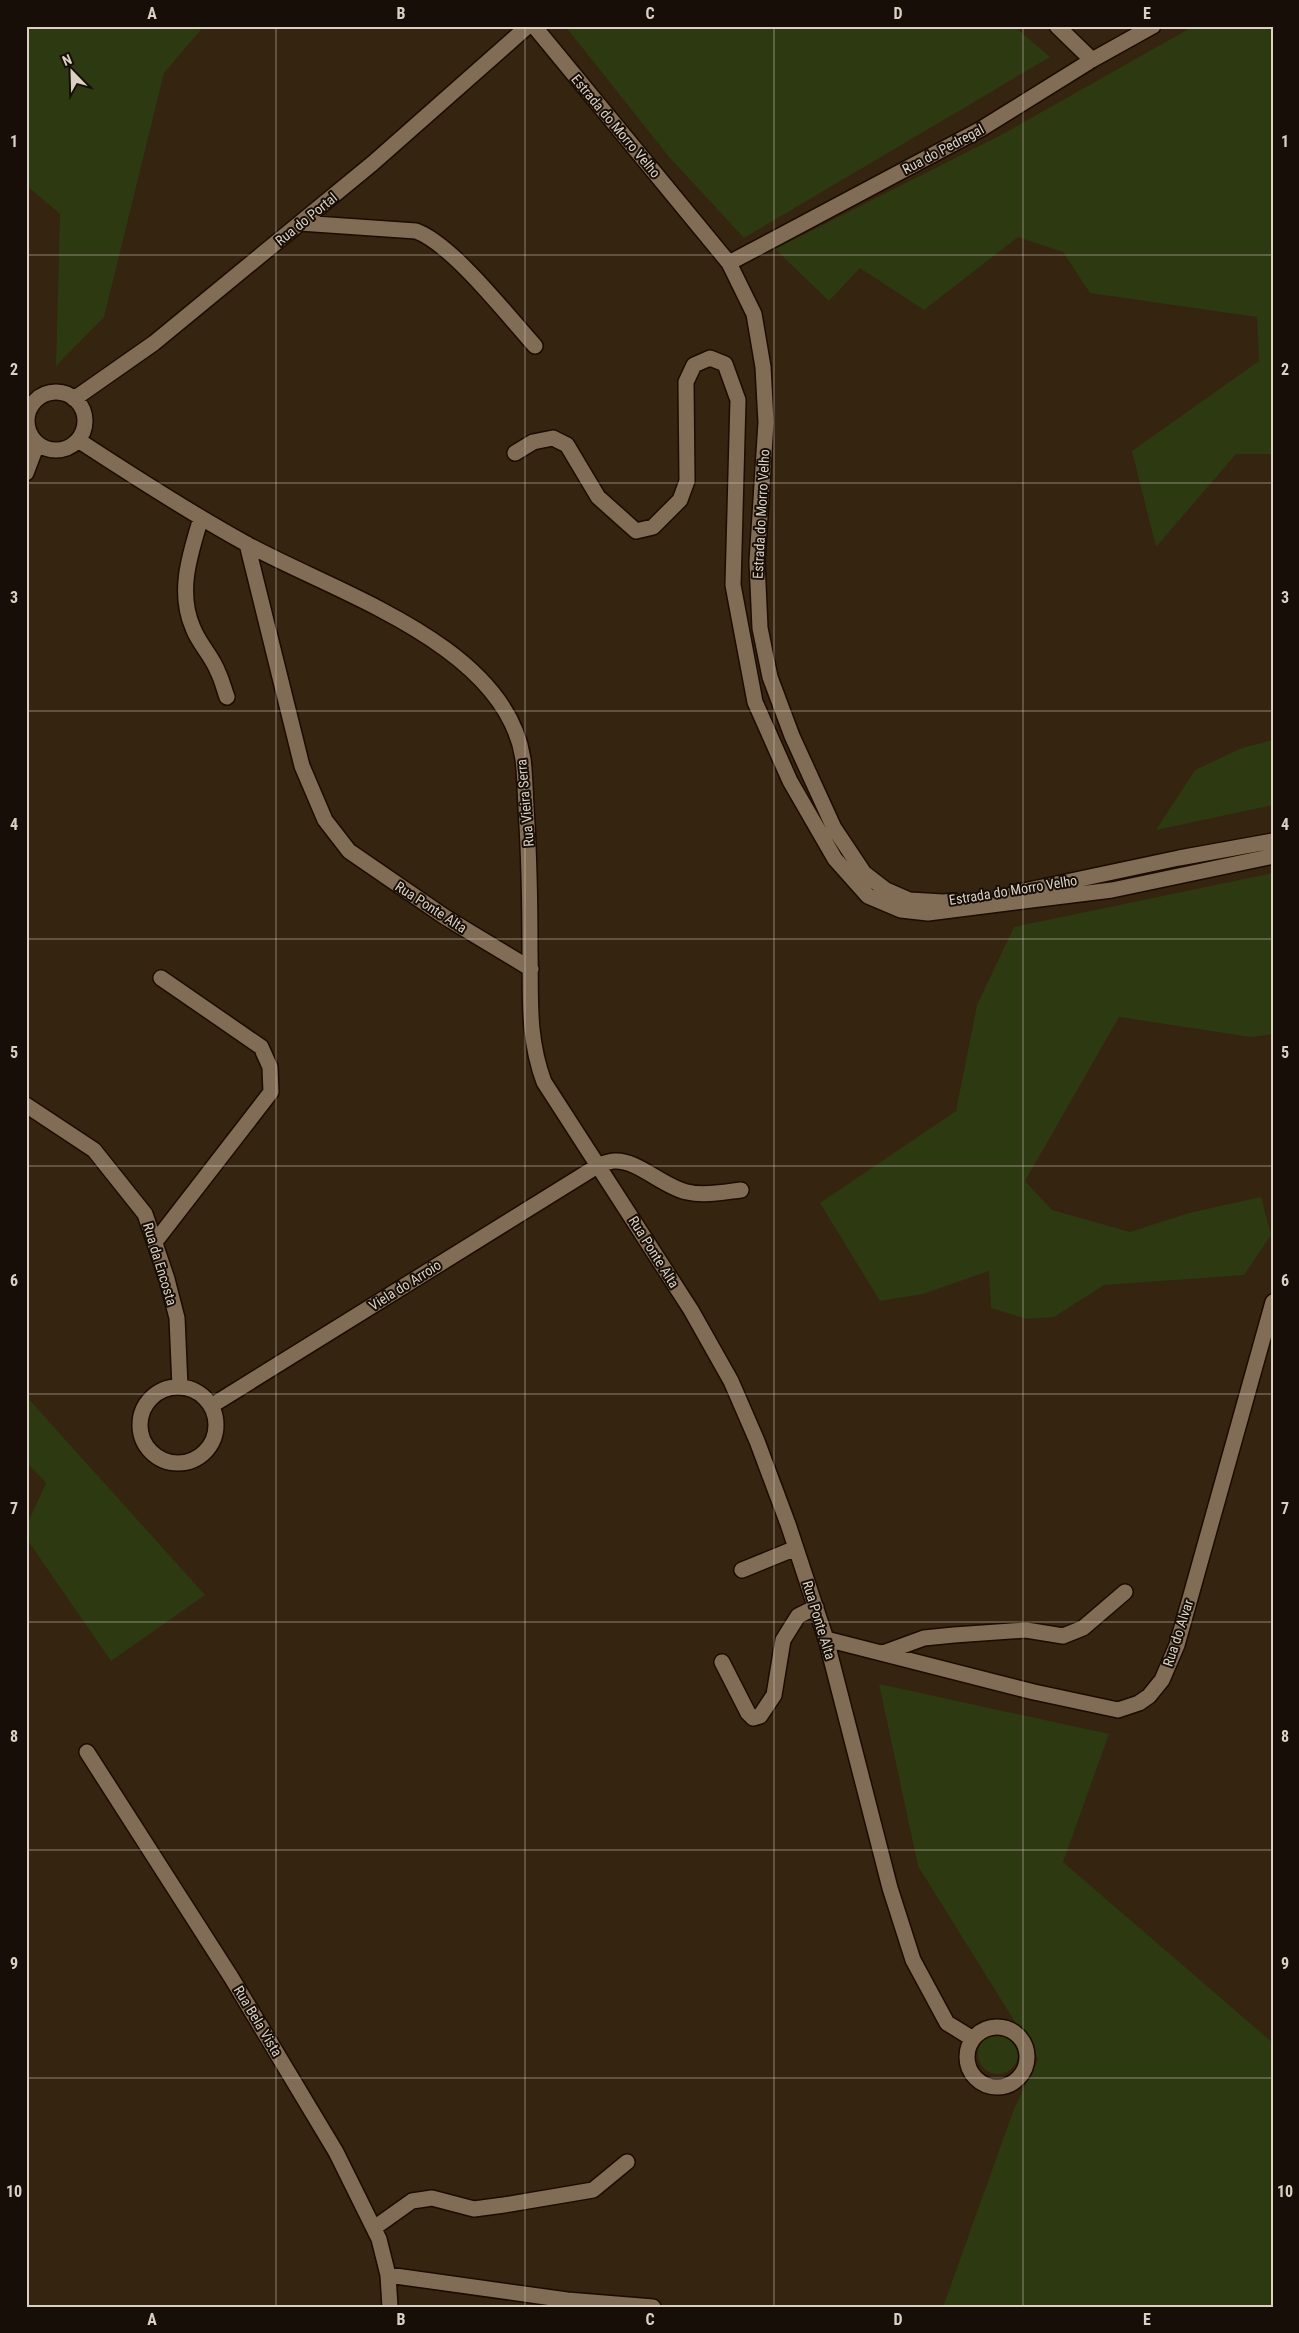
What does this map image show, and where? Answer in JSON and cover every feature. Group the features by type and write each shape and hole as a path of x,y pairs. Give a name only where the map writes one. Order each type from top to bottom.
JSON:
{"street":[{"name":"Rua do Portal","path":"74,399 154,343 373,164 528,26"},
{"name":"Estrada do Morro Velho","path":"534,26 729,262 754,314 763,367 766,422 757,562 760,628 770,677 792,736 834,828 864,873 886,890 909,900 943,902 1026,891 1179,858 1273,841"},
{"path":"1057,26 1092,60"},
{"name":"Rua do Pedregal","path":"729,262 981,129 1092,60 1153,26"},
{"path":"300,223 416,231 429,236 460,262 535,346"},
{"path":"515,453 533,442 554,438 567,446 598,497 636,531 653,527 680,500 687,480 686,382 694,365 710,358 726,364 738,400 733,585 755,702 790,781 834,859 868,896 901,910 928,913 1112,890 1273,856"},
{"path":"48,393 66,394 74,399 84,414 83,432 78,440 71,446 54,450 37,444 28,429 30,399 48,393"},
{"name":"Rua Vieira Serra","path":"78,440 159,493 247,544 413,626 470,667 495,693 512,725 523,757 530,863 531,969"},
{"path":"26,472 37,444"},
{"path":"201,518 188,560 185,595 187,613 198,638 218,671 227,698"},
{"name":"Rua Ponte Alta","path":"247,544 302,766 325,820 349,851 362,861 445,917 531,969 531,1023 535,1057 544,1082 599,1165 690,1310 731,1380 757,1441 826,1638 890,1888 913,1960 947,2023 973,2039"},
{"path":"155,1242 271,1092 270,1067 261,1047 161,978"},
{"name":"Rua da Encosta","path":"26,1105 94,1150 145,1214 155,1242 176,1318 180,1388"},
{"path":"599,1165 614,1161 628,1163 670,1187 688,1193 741,1190"},
{"name":"Viela do Arroio","path":"211,1406 599,1165"},
{"name":"Rua do Alvar","path":"826,1638 1034,1692 1118,1710 1139,1703 1149,1696 1162,1680 1177,1644 1273,1302"},
{"path":"180,1388 192,1390 203,1396 211,1406 216,1419 215,1433 210,1446 200,1457 186,1462 172,1463 158,1458 148,1448 141,1436 140,1421 144,1408 153,1397 166,1389 180,1388"},
{"path":"742,1570 796,1548"},
{"path":"883,1653 924,1638 954,1635 1026,1630 1063,1636 1083,1628 1125,1592"},
{"path":"722,1662 748,1713 753,1718 760,1716 774,1694 783,1640 798,1616 816,1607"},
{"name":"Rua Bela Vista","path":"87,1752 236,1986 336,2152 379,2239 388,2276 390,2307"},
{"path":"374,2228 412,2201 432,2198 474,2208 504,2206 593,2190 627,2162"},
{"path":"388,2276 567,2300 653,2307"}],"green space":[{"path":"26,26 204,26 164,73 104,317 56,366 60,214 26,185"},
{"path":"565,26 1014,26 1050,57 744,238 670,158"},
{"path":"1194,26 1273,26 1273,454 1236,454 1156,547 1132,451 1259,361 1257,317 1090,293 1063,252 1018,237 924,310 860,268 829,301 775,249 1001,135"},
{"path":"1273,740 1273,805 1156,830 1195,770 1242,748"},
{"path":"1273,873 1273,1034 1251,1037 1119,1017 1025,1181 1052,1210 1130,1232 1189,1213 1261,1197 1271,1235 1244,1275 1104,1285 1054,1317 1027,1319 991,1308 989,1271 923,1294 880,1301 820,1203 956,1111 977,1005 1014,927"},
{"path":"26,1396 205,1595 111,1661 26,1538 26,1527 46,1483 26,1462"},
{"path":"879,1684 1109,1734 1063,1862 1273,2043 1273,2307 943,2307 1014,2109 1038,2059 918,1866"},
{"path":"994,2034 1002,2034 1009,2037 1015,2043 1018,2054 1015,2065 1009,2071 1002,2074 994,2074 987,2071 981,2065 978,2058 978,2050 981,2043 987,2037"}]}
